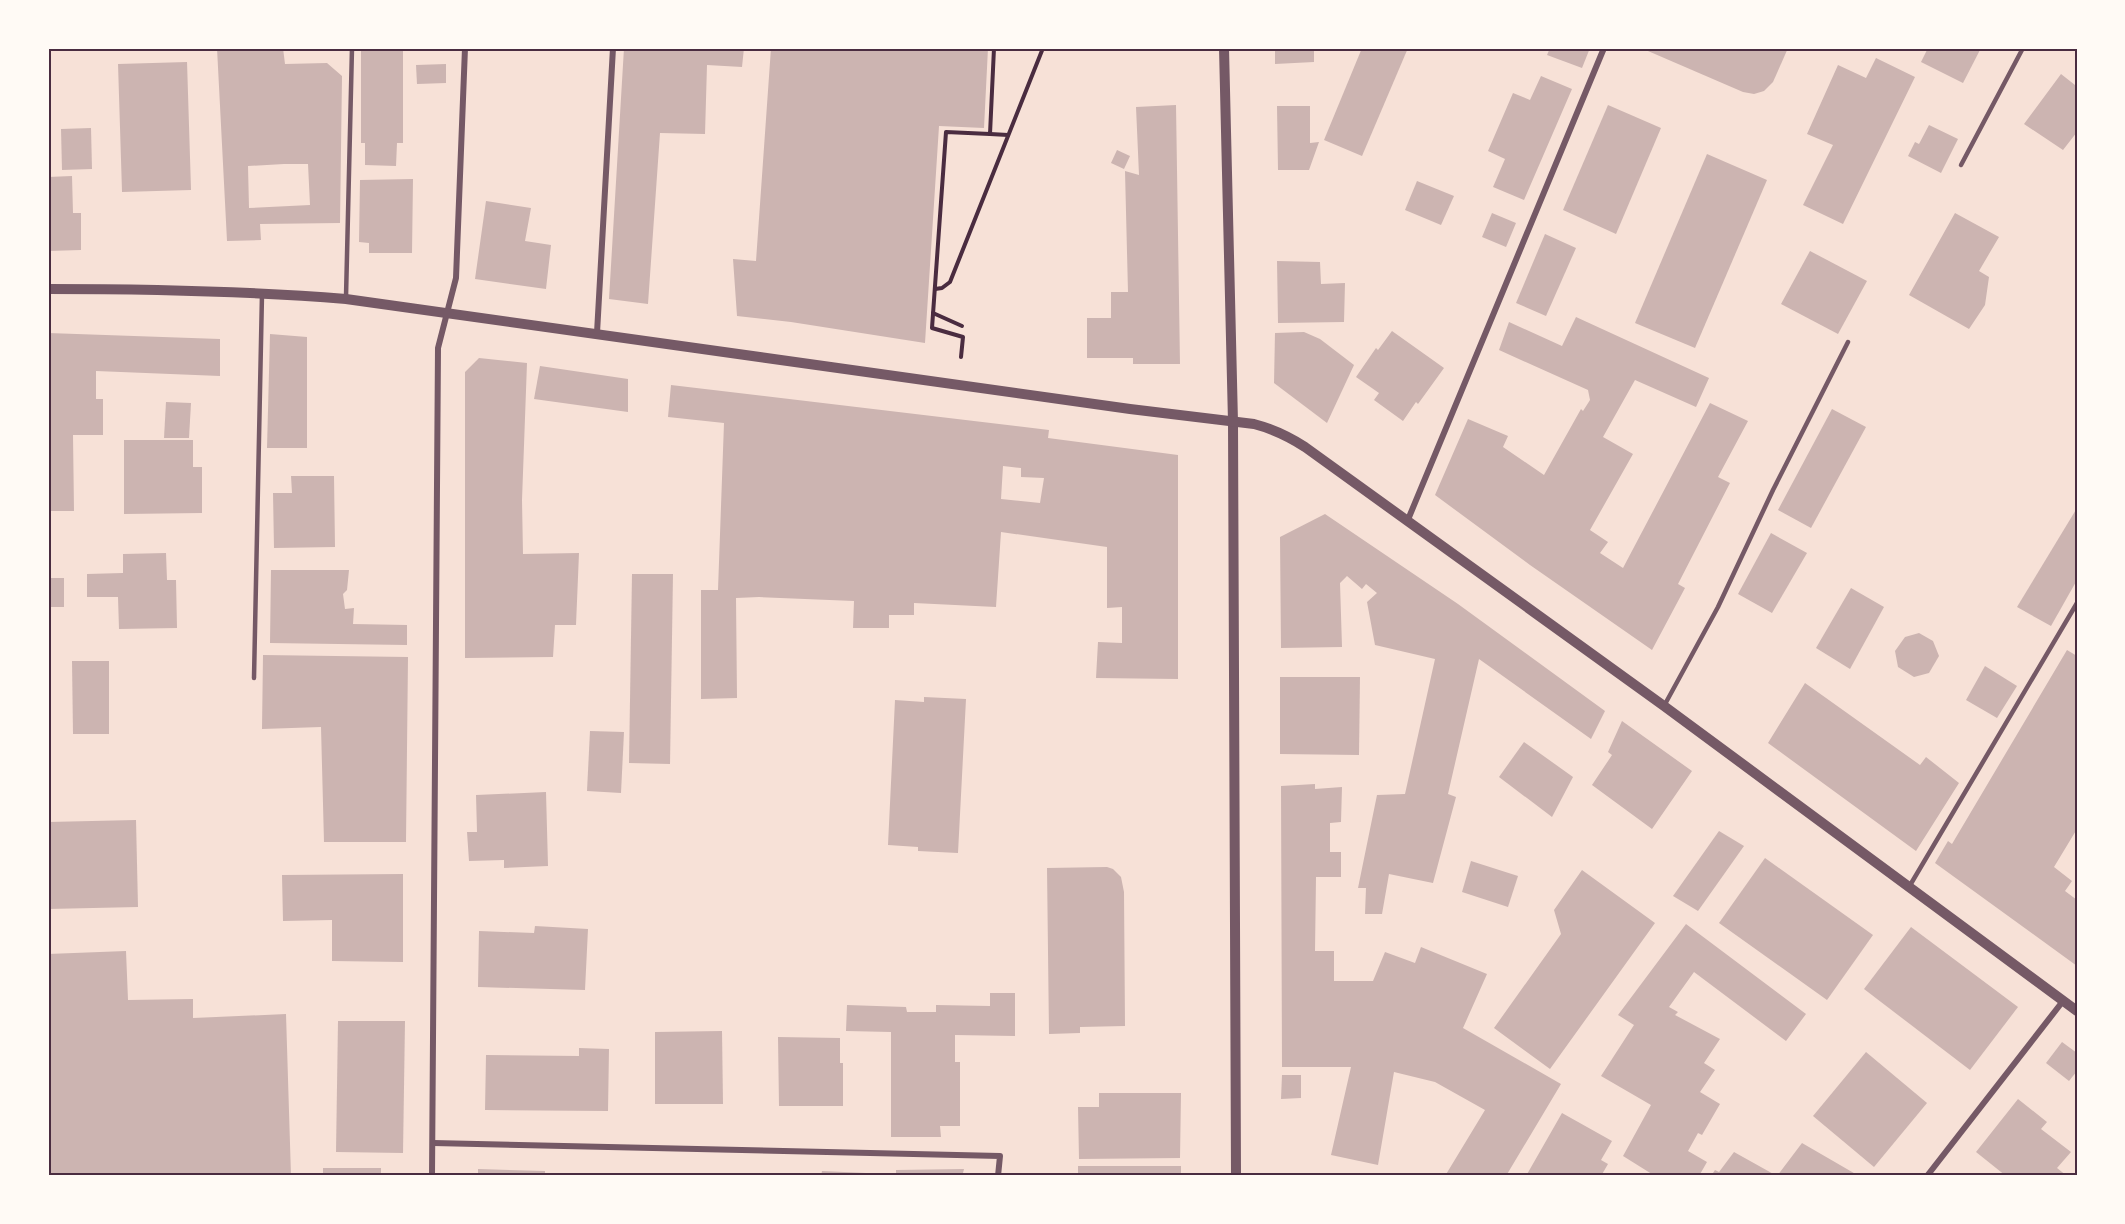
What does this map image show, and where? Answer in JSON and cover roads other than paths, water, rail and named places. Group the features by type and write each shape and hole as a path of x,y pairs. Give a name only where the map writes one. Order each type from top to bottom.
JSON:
{"street":[{"path":"432,1176 438,348 456,278 465,48"},
{"path":"597,333 613,48"},
{"path":"1224,48 1233,422 1236,1176"},
{"path":"1407,522 1604,48"},
{"path":"48,289 262,292 346,299 959,386 1254,424 1282,433 1305,447 1664,706 2077,1011"},
{"path":"1927,1176 2063,1001"},
{"path":"433,1143 1000,1156 998,1176"}],"lane":[{"path":"346,299 352,48"},
{"path":"1961,165 2023,48"},
{"path":"254,678 262,292"},
{"path":"1664,706 1718,607 1773,490 1848,342"},
{"path":"1909,887 2077,603"}]}
